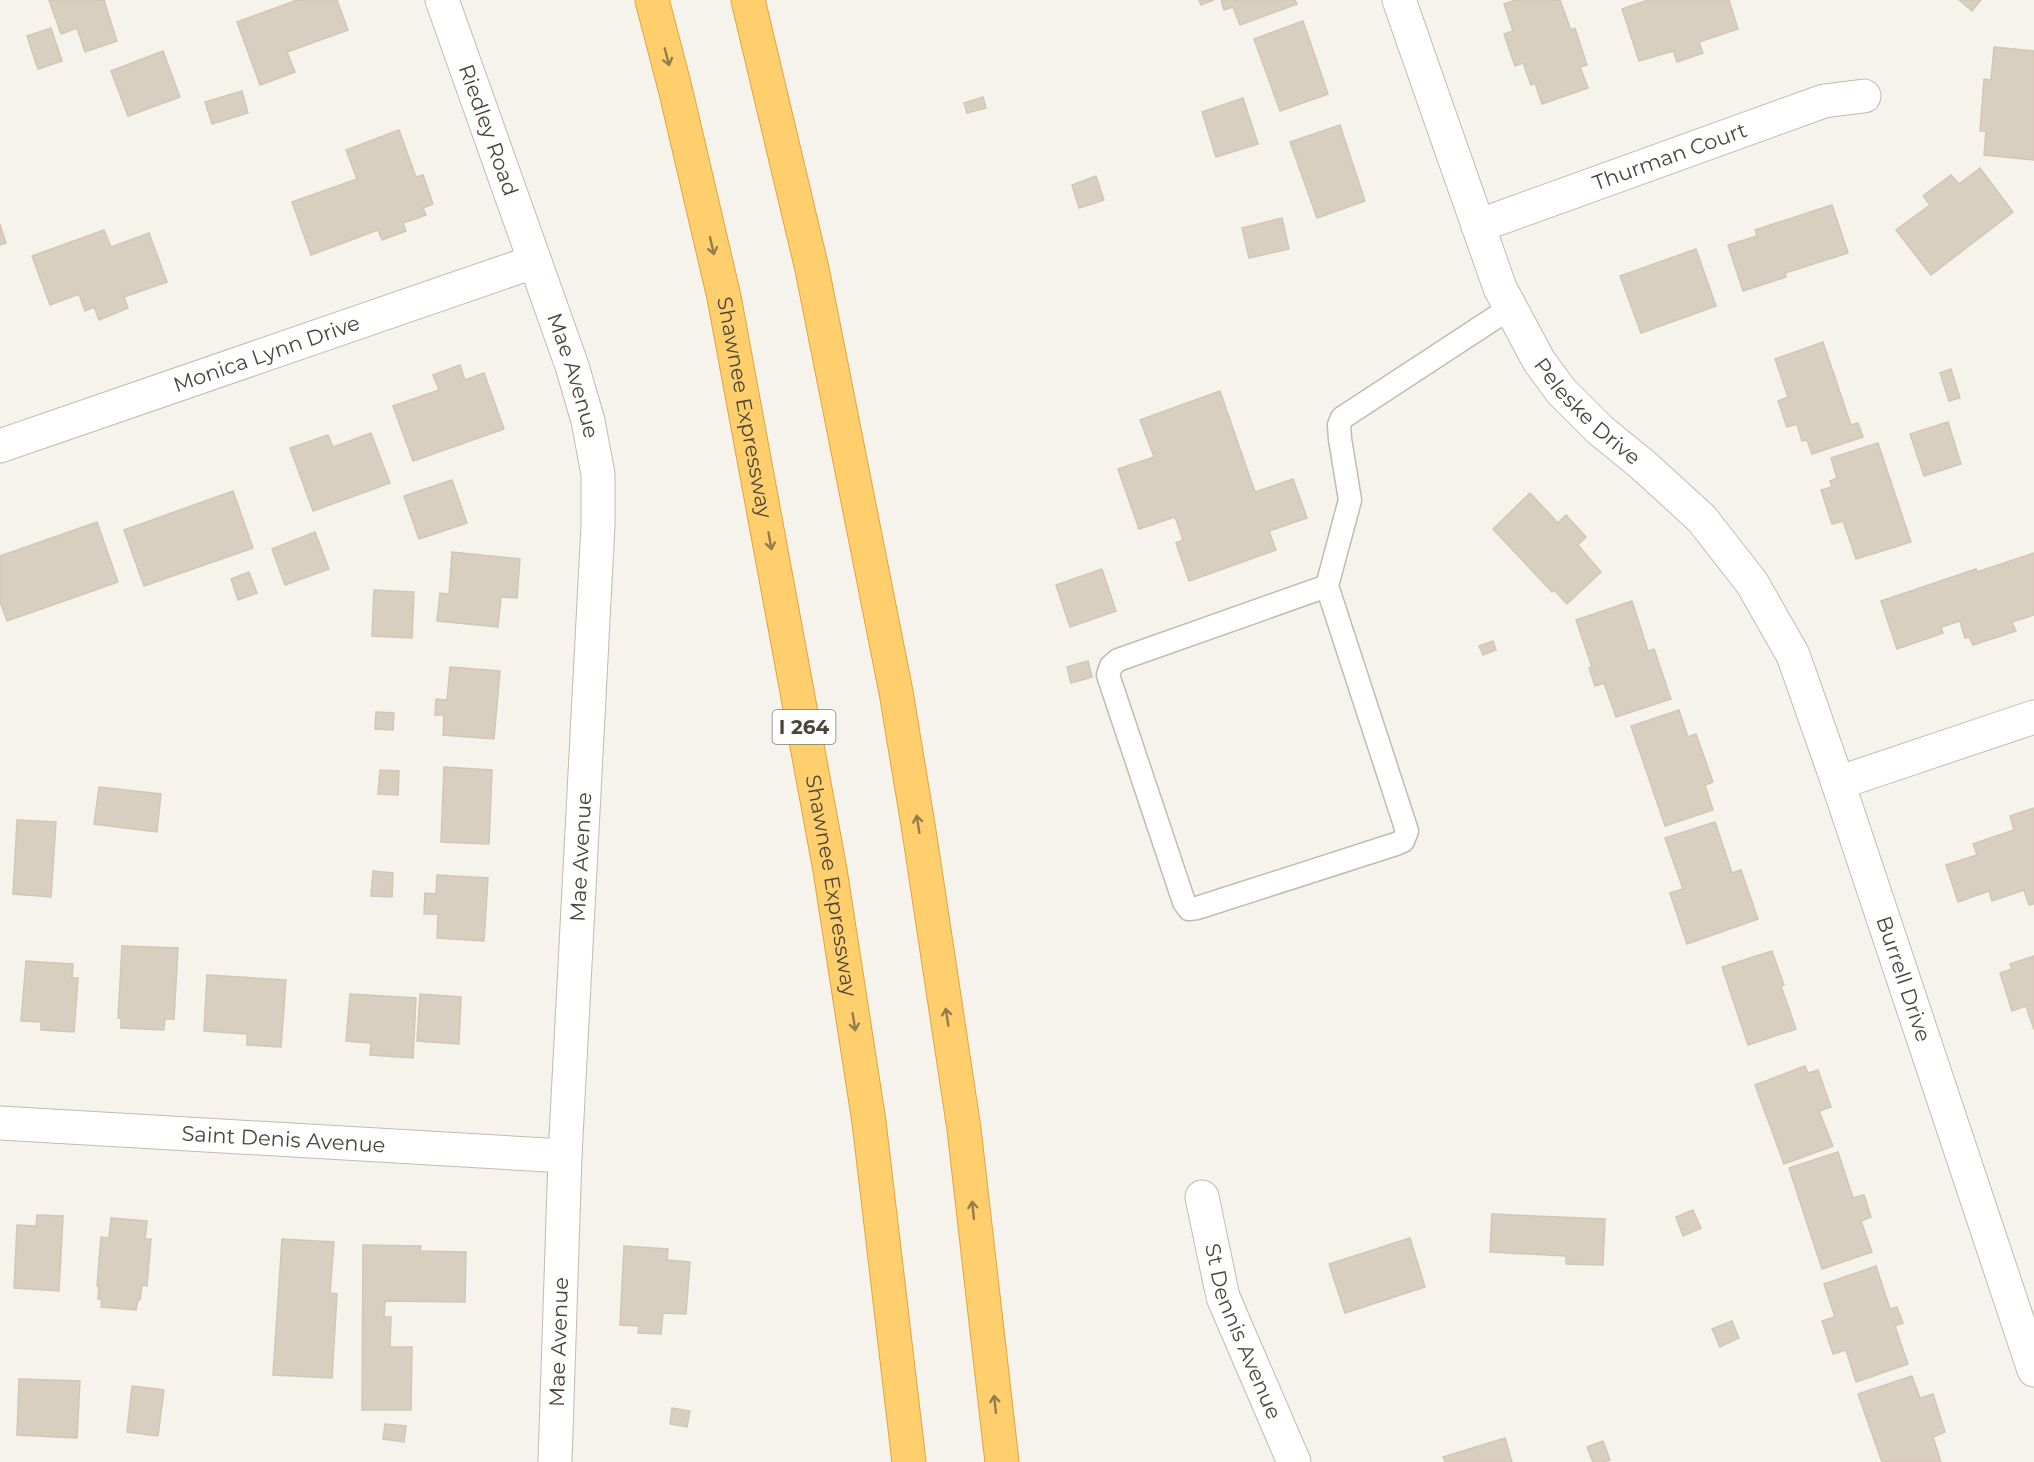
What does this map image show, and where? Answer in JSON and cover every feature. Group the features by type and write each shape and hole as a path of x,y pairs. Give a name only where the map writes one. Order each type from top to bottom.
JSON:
{"highway":[{"name":"Shawnee Expressway","path":"652,0 724,297 830,870 869,1122 909,1462"},
{"path":"748,0 812,269 896,692 920,831 964,1129 1002,1462"}],"street":[{"name":"Riedley Road","path":"442,0 533,262"},
{"name":"Peleske Drive","path":"1399,0 1500,288 1539,361 1561,391 1600,430 1643,465 1702,519 1752,583 1793,655 1838,783"},
{"name":"Thurman Court","path":"1478,226 1824,101 1864,96"},
{"name":"Monica Lynn Drive","path":"0,446 533,262"},
{"name":"Mae Avenue","path":"533,262 572,366 588,421 598,474 598,525 565,1156 555,1462"},
{"path":"1838,783 2034,717"},
{"name":"Burrell Drive","path":"1838,783 2034,1370"},
{"name":"Saint Denis Avenue","path":"0,1123 565,1156"},
{"name":"St Dennis Avenue","path":"1202,1197 1223,1297 1294,1462"}],"lane":[{"path":"1327,586 1118,660 1111,666 1108,675 1184,902 1189,909 1403,841 1407,831 1327,586 1350,500 1339,425 1342,418 1510,308"}],"building":[{"path":"49,0 104,0 117,41 85,52 77,28 61,34"},
{"path":"297,0 337,0 348,30 287,52 295,72 260,85 237,22"},
{"path":"1199,0 1214,0 1201,5"},
{"path":"1221,0 1295,0 1297,4 1240,25 1233,7 1224,10"},
{"path":"1516,0 1560,0 1571,30 1575,28 1587,65 1580,67 1588,88 1542,104 1535,83 1531,85 1523,63 1515,66 1504,34 1513,31 1504,4"},
{"path":"1648,0 1729,0 1738,29 1699,42 1703,53 1677,62 1673,51 1639,61 1622,9"},
{"path":"1959,0 1981,0 1972,11"},
{"path":"1303,21 1328,94 1280,111 1254,39"},
{"path":"51,28 62,61 38,69 27,36"},
{"path":"1994,47 2034,51 2034,160 1984,155 1986,131 1980,131 1984,79 1991,80"},
{"path":"163,51 180,97 128,116 111,71"},
{"path":"242,91 248,113 212,124 205,102"},
{"path":"983,97 986,108 967,113 964,103"},
{"path":"1243,98 1258,144 1216,157 1202,112"},
{"path":"1340,125 1365,201 1317,218 1290,142"},
{"path":"399,130 416,177 423,175 433,204 423,208 426,215 403,223 406,231 382,240 378,230 311,255 292,202 357,179 346,150"},
{"path":"1980,168 2013,212 1931,275 1896,230 1930,205 1923,196 1951,175 1959,184"},
{"path":"1096,176 1104,200 1079,208 1072,185"},
{"path":"1832,205 1848,253 1785,273 1786,277 1743,291 1728,245 1757,236 1755,230"},
{"path":"1282,218 1289,249 1249,258 1242,228"},
{"path":"0,224 6,243 0,245"},
{"path":"104,230 111,247 149,233 167,282 124,297 128,308 99,320 94,307 85,311 79,294 50,305 32,256"},
{"path":"1696,249 1716,306 1641,333 1620,276"},
{"path":"1823,342 1851,425 1858,423 1863,437 1812,454 1807,440 1802,441 1797,424 1787,427 1778,401 1788,397 1775,359"},
{"path":"460,365 465,380 484,373 504,429 413,461 393,406 439,390 433,375"},
{"path":"1951,369 1960,398 1949,401 1940,373"},
{"path":"1220,391 1255,492 1293,479 1307,518 1269,531 1276,550 1189,581 1176,543 1183,540 1175,517 1139,529 1118,469 1154,457 1140,420"},
{"path":"1948,422 1961,464 1924,476 1910,434"},
{"path":"371,433 390,483 313,511 290,448 328,435 333,447"},
{"path":"1878,443 1911,542 1856,559 1843,521 1832,524 1821,490 1832,487 1830,481 1837,478 1831,458"},
{"path":"452,480 467,523 419,539 404,496"},
{"path":"233,491 253,548 144,586 124,530"},
{"path":"1530,493 1558,523 1566,515 1586,537 1578,545 1601,572 1567,604 1554,590 1552,592 1493,529"},
{"path":"97,522 118,582 7,621 0,601 0,556"},
{"path":"315,532 329,569 285,585 272,549"},
{"path":"452,552 520,559 517,598 501,597 498,627 437,621 440,593 449,594"},
{"path":"2034,553 2034,615 2012,622 2016,631 1973,645 1969,637 1965,638 1960,621 1941,627 1943,633 1897,649 1881,601 1976,569 1977,572"},
{"path":"1102,569 1116,611 1070,627 1056,585"},
{"path":"249,572 257,593 238,600 231,579"},
{"path":"374,590 414,592 412,638 372,636"},
{"path":"1632,601 1648,651 1654,649 1671,699 1616,717 1604,683 1595,686 1589,668 1592,667 1576,620"},
{"path":"1493,641 1496,650 1483,655 1479,646"},
{"path":"1088,661 1092,677 1071,683 1067,667"},
{"path":"450,667 500,671 494,739 443,735 444,715 435,715 436,699 447,700"},
{"path":"1679,710 1688,737 1696,734 1713,782 1705,785 1713,810 1665,826 1631,726"},
{"path":"376,712 394,713 393,730 375,729"},
{"path":"444,767 492,770 489,844 441,842"},
{"path":"380,770 399,771 398,795 378,794"},
{"path":"99,787 161,794 157,832 94,824"},
{"path":"2034,808 2034,904 2029,905 2024,890 1992,901 1989,891 1958,902 1946,865 1977,855 1973,844 2014,830 2010,816"},
{"path":"17,820 56,822 51,897 13,894"},
{"path":"1715,822 1732,873 1741,870 1758,919 1687,944 1670,893 1683,889 1665,838"},
{"path":"373,871 393,873 392,897 371,896"},
{"path":"437,875 488,878 484,941 437,938 438,914 424,914 425,893 436,894"},
{"path":"122,946 178,948 174,1019 165,1019 164,1030 121,1028 121,1018 118,1018"},
{"path":"1772,951 1796,1029 1748,1045 1722,967"},
{"path":"2034,956 2034,1030 2026,1006 2012,1011 2000,973 2012,969 2010,964"},
{"path":"26,961 73,964 72,978 78,978 74,1032 41,1030 41,1022 21,1021"},
{"path":"207,975 286,980 281,1047 247,1045 247,1034 204,1031"},
{"path":"350,994 416,998 413,1058 370,1055 371,1043 346,1041"},
{"path":"420,994 461,997 459,1044 417,1041"},
{"path":"1805,1066 1808,1073 1818,1070 1831,1107 1819,1111 1833,1146 1784,1164 1755,1085"},
{"path":"1838,1152 1853,1198 1864,1195 1871,1217 1861,1221 1872,1252 1822,1269 1789,1168"},
{"path":"1693,1210 1701,1228 1683,1236 1676,1217"},
{"path":"1492,1214 1605,1219 1603,1265 1566,1264 1566,1256 1490,1252"},
{"path":"37,1215 63,1216 59,1291 14,1288 17,1225 36,1226"},
{"path":"111,1218 147,1221 145,1239 151,1239 147,1286 142,1285 136,1310 101,1307 102,1300 98,1299 101,1237 109,1238"},
{"path":"1410,1238 1425,1287 1345,1313 1329,1264"},
{"path":"282,1239 334,1242 330,1293 337,1294 332,1378 273,1375"},
{"path":"363,1245 421,1246 420,1251 466,1252 465,1302 385,1301 384,1317 391,1317 390,1347 412,1347 411,1410 362,1410"},
{"path":"624,1246 668,1249 667,1260 690,1262 686,1314 663,1313 661,1334 638,1333 639,1326 620,1325"},
{"path":"1876,1266 1890,1309 1897,1307 1903,1323 1895,1326 1908,1364 1856,1382 1846,1350 1833,1354 1822,1321 1835,1317 1824,1284"},
{"path":"1732,1321 1739,1338 1720,1347 1712,1329"},
{"path":"1912,1376 1920,1398 1933,1394 1945,1432 1933,1437 1941,1462 1882,1462 1858,1394"},
{"path":"19,1379 80,1381 77,1438 17,1435"},
{"path":"132,1386 164,1390 158,1436 127,1432"},
{"path":"672,1408 690,1411 687,1427 670,1424"},
{"path":"385,1424 406,1426 404,1442 383,1439"},
{"path":"1505,1438 1512,1462 1445,1462 1443,1457"},
{"path":"1603,1441 1610,1460 1593,1462 1587,1447"}]}
